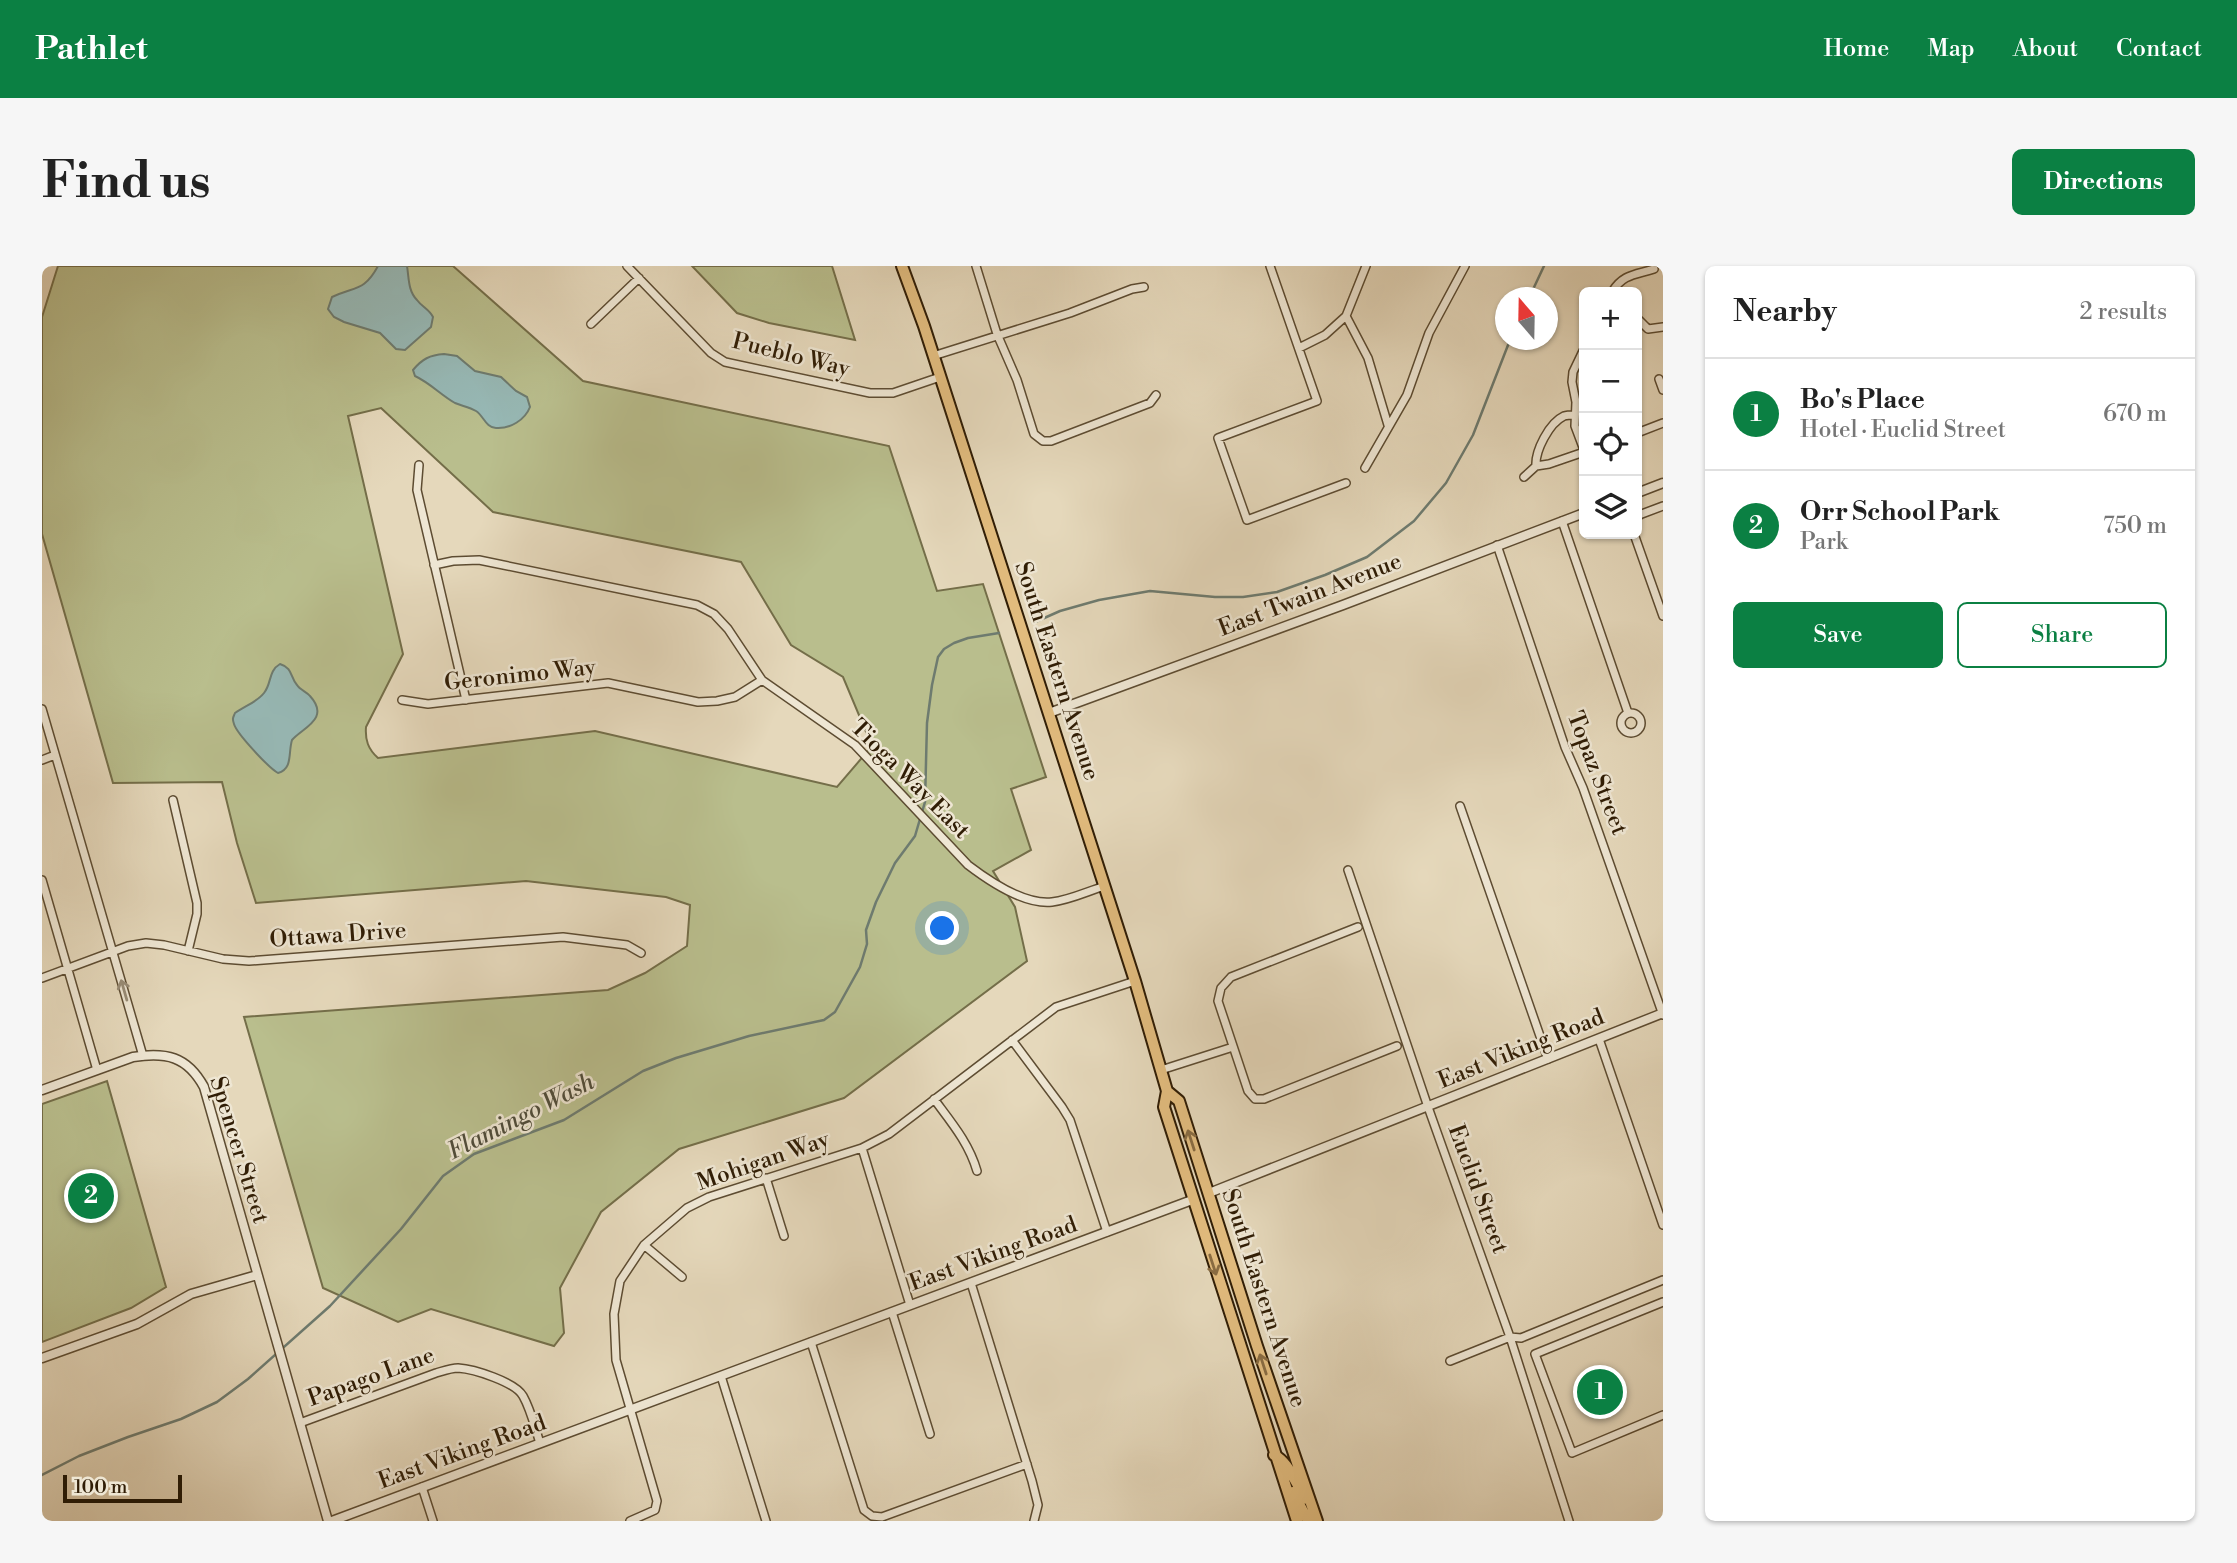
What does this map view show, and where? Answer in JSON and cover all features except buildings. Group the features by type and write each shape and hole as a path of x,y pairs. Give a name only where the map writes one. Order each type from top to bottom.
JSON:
{"main road":[{"name":"South Eastern Avenue","path":"902,266 1135,981 1167,1091 1164,1107 1297,1521"},
{"name":"South Eastern Avenue","path":"1167,1091 1179,1101 1275,1402 1317,1521"},
{"path":"1274,1455 1285,1463 1297,1488 1311,1504"},
{"path":"1283,1479 1296,1496 1308,1521"}],"street":[{"name":"Pueblo Way","path":"627,266 711,353 725,362 870,393 893,393 940,377"},
{"path":"976,266 997,334 1017,380 1037,439 1051,441 1150,403 1156,395"},
{"path":"1270,266 1317,401 1218,438 1247,520 1346,483"},
{"path":"1299,348 1325,335 1346,316 1366,266"},
{"path":"1365,468 1407,395 1429,333 1465,266"},
{"path":"1615,287 1624,278 1654,269"},
{"path":"591,324 639,278"},
{"path":"933,356 1144,287"},
{"path":"1346,316 1368,358 1388,425"},
{"path":"1642,323 1648,328 1663,327"},
{"path":"1579,438 1572,382 1573,372 1584,350"},
{"path":"1659,379 1663,390"},
{"path":"1536,466 1535,456 1549,429 1564,416 1575,415"},
{"path":"1642,431 1663,423"},
{"path":"1524,477 1536,466 1579,453"},
{"path":"419,465 417,490 466,700"},
{"path":"1642,491 1663,484"},
{"path":"1642,514 1663,506"},
{"name":"East Twain Avenue","path":"1049,713 1579,515"},
{"path":"1562,521 1628,713"},
{"path":"1636,539 1663,616"},
{"name":"Topaz Street","path":"1497,545 1565,747 1583,788 1663,1014"},
{"name":"Tioga Way East","path":"434,565 453,561 479,561 697,605 714,614 728,629 762,680 855,745 968,865 988,880 1027,898 1048,902 1105,886"},
{"name":"Geronimo Way","path":"402,700 428,704 608,683 698,702 717,702 735,697 762,680"},
{"path":"42,709 143,1056 42,1090"},
{"path":"42,760 55,755"},
{"path":"173,800 197,903 188,951"},
{"path":"1460,806 1548,1059"},
{"name":"Euclid Street","path":"1348,870 1510,1337 1569,1521"},
{"path":"42,880 97,1070"},
{"path":"1358,927 1231,977 1221,988 1217,1001 1248,1091 1255,1098 1264,1099 1397,1045"},
{"name":"Ottawa Drive","path":"42,978 113,951 146,943 223,959 249,961 563,937 627,945 641,953"},
{"name":"Mohigan Way","path":"630,1521 655,1510 657,1501 616,1360 614,1314 621,1281 644,1245 687,1209 709,1197 862,1148 889,1134 1056,1007 1135,981"},
{"name":"East Viking Road","path":"330,1521 1192,1200 1663,1014"},
{"path":"1599,1039 1663,1225"},
{"path":"1012,1040 1070,1121 1107,1232"},
{"path":"1161,1070 1233,1047"},
{"name":"Spencer Street","path":"143,1056 162,1054 181,1061 197,1075 204,1087 272,1329 330,1521"},
{"path":"934,1099 964,1139 977,1171"},
{"path":"862,1148 910,1305"},
{"path":"766,1178 784,1236"},
{"path":"644,1245 682,1278"},
{"path":"42,1358 137,1324 191,1294 257,1275"},
{"path":"1450,1361 1510,1337 1521,1338 1663,1280"},
{"path":"971,1283 1027,1464 1038,1505 1035,1520"},
{"path":"1663,1302 1535,1354 1572,1453 1663,1415"},
{"path":"892,1312 930,1434"},
{"path":"811,1342 864,1510 872,1516 882,1517 1027,1464"},
{"name":"Papago Lane","path":"300,1423 455,1368 509,1383 517,1389 523,1396 540,1443"},
{"path":"721,1376 766,1521"},
{"path":"422,1488 433,1521"}],"green space":[{"path":"58,266 453,266 583,381 889,446 937,591 983,584 1046,777 1011,789 1031,850 993,871 1015,907 1027,961 844,1098 679,1149 601,1212 560,1288 564,1333 554,1346 431,1309 398,1322 323,1288 244,1017 608,990 645,973 687,946 690,905 666,897 526,881 256,903 222,782 113,783 42,534 42,317","holes":["381,408 493,512 741,562 791,645 843,677 872,746 837,787 595,731 378,758 368,744 366,727 403,654 348,416"]},
{"path":"692,266 832,266 855,340 769,323 737,313"},
{"path":"107,1081 166,1287 131,1308 42,1342 42,1104"}],"water":[{"path":"378,266 407,266 412,293 433,317 431,327 405,350 396,349 380,333 334,317 328,309 332,297 363,284"},
{"path":"444,354 457,356 475,371 501,377 527,397 530,407 528,412 512,425 493,427 476,411 455,403 415,376 413,370 423,360"},
{"path":"280,664 291,673 298,687 310,696 317,711 313,722 292,740 288,764 278,773 247,743 236,729 233,719 235,713 264,693 274,670"}],"waterway":[{"name":"Flamingo Wash","path":"1534,287 1544,266"},
{"name":"Flamingo Wash","path":"1033,623 1060,611 1099,600 1150,591 1215,597 1243,597 1277,592 1367,557 1414,521 1446,483 1473,435 1506,350"},
{"name":"Flamingo Wash","path":"42,1475 79,1456 181,1419 217,1402 248,1379 330,1306 401,1229 443,1176 474,1154 564,1120 643,1071 676,1058 749,1036 824,1020 835,1012 860,967 867,944 866,930 876,902 895,863 915,836 925,802 927,723 938,657 954,643 999,633"}],"place":[{"name":"Orr School Park","path":"91,1196"},
{"name":"Bo's Place","path":"1600,1392"}]}
